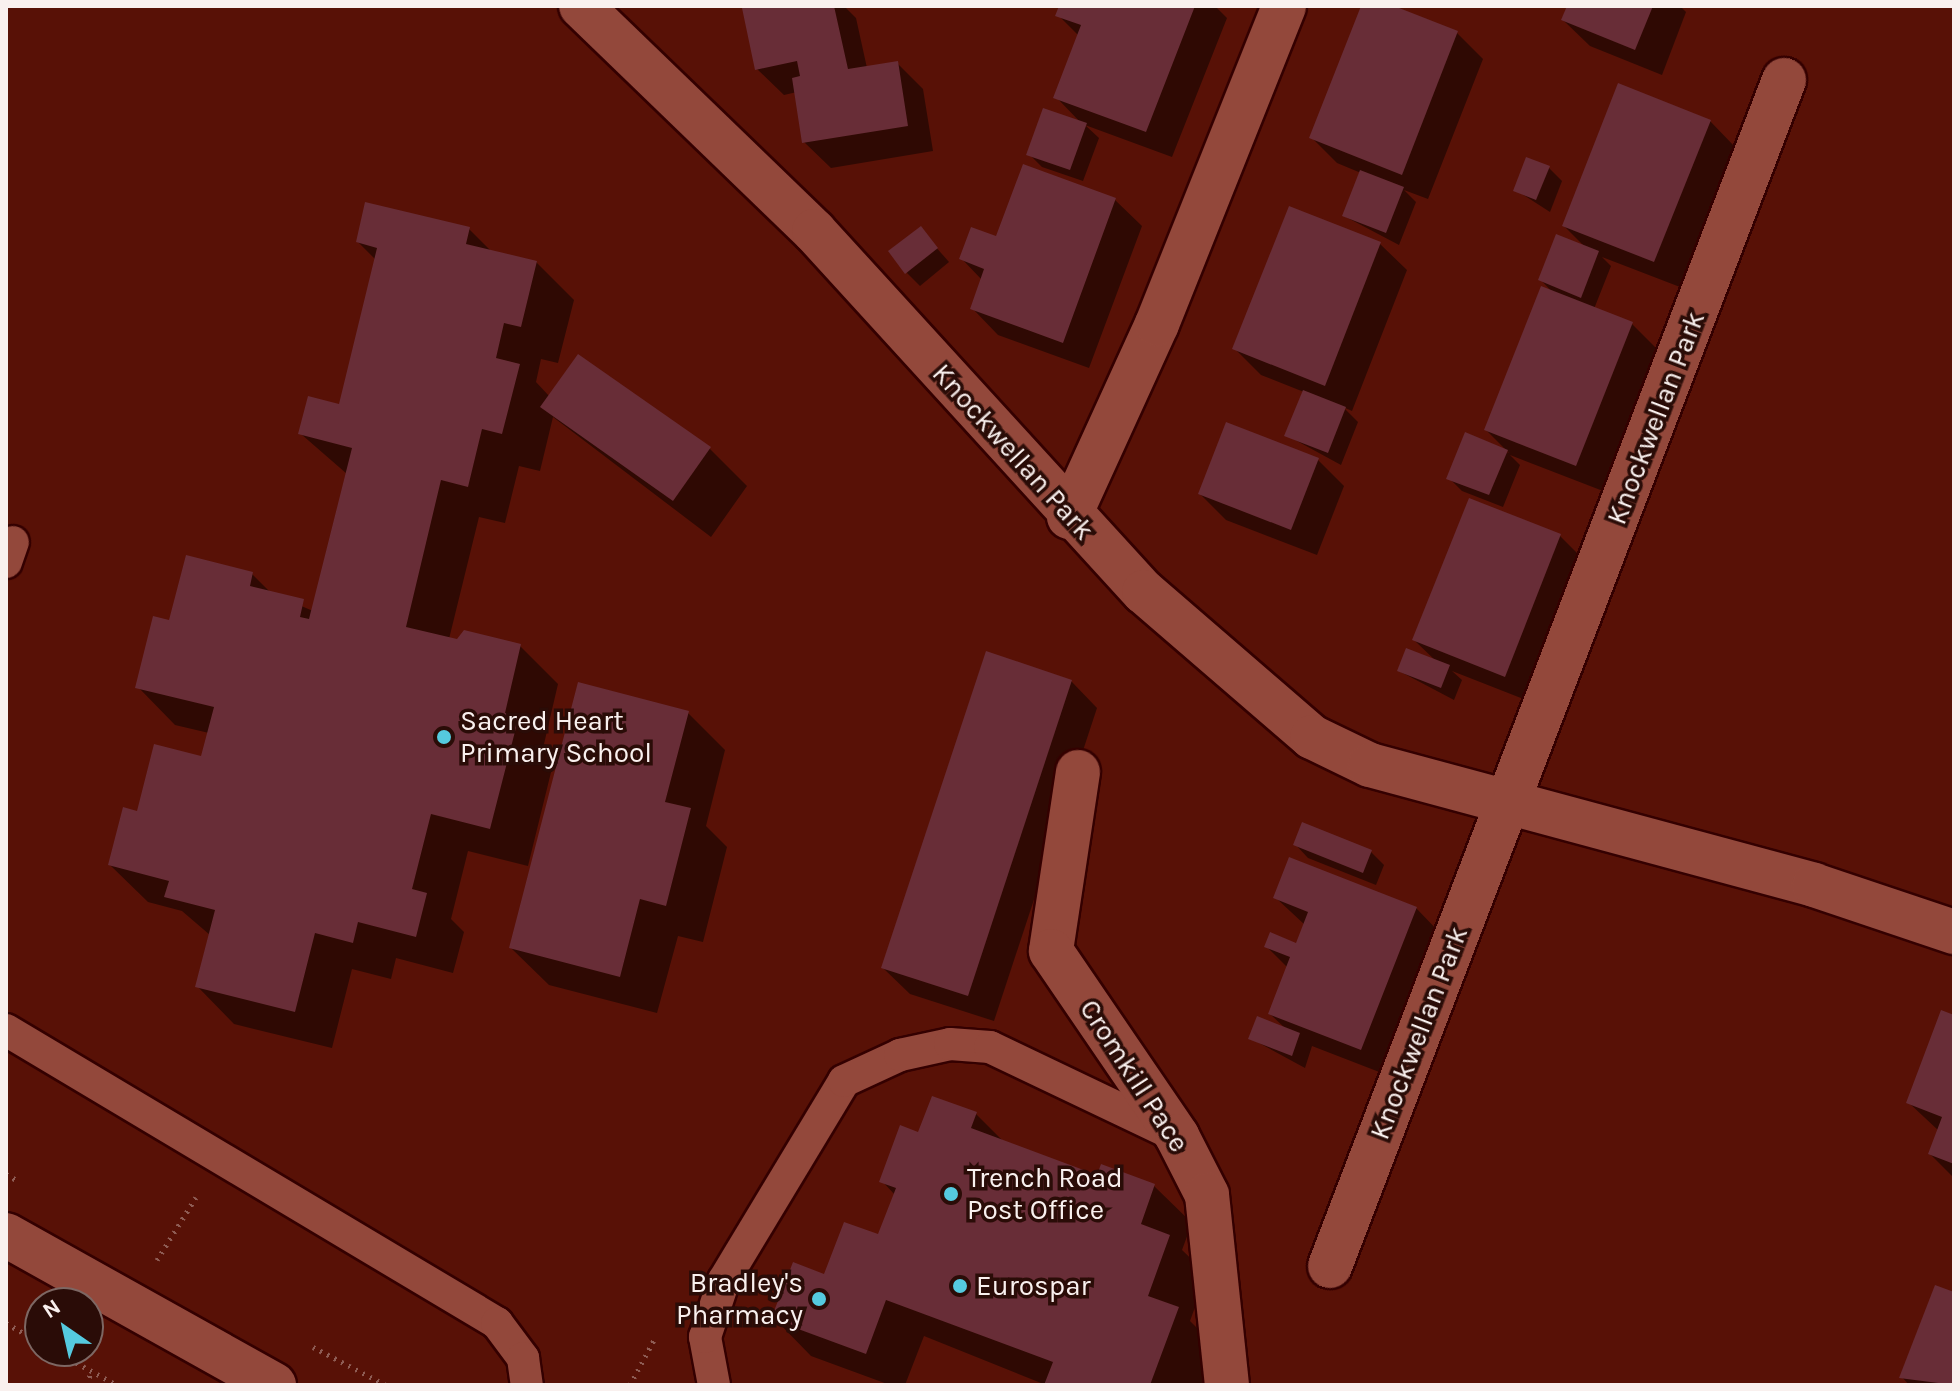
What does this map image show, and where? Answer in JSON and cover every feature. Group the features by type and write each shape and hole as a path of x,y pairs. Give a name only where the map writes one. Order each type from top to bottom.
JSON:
{"street":[{"name":"Knockwellan Park","path":"581,6 814,231 1069,517 1312,737 1370,765 1814,885 1954,932"},
{"path":"1069,517 1157,324 1284,6"},
{"name":"Knockwellan Park","path":"1330,1266 1784,80"},
{"name":"Cromkill Pace","path":"1078,772 1051,951 1177,1136 1207,1195 1227,1385"},
{"path":"6,1235 274,1385"}],"lane":[{"path":"6,1030 497,1323 523,1358 527,1385"},
{"path":"714,1385 705,1337 724,1280 844,1081 900,1055 950,1044 990,1047 1177,1136"}],"path":[{"path":"155,1264 220,1160"},
{"path":"6,1323 24,1334"},
{"path":"83,1367 117,1385"},
{"path":"87,1385 91,1372"}],"building":[{"path":"834,6 848,69 898,61 908,126 802,143 792,78 800,76 797,61 755,70 742,8"},
{"path":"1059,6 1195,6 1146,132 1053,98 1081,25 1055,16"},
{"path":"1361,6 1394,6 1458,31 1402,175 1309,138"},
{"path":"1567,6 1653,6 1635,50 1561,20"},
{"path":"1618,83 1711,120 1654,262 1562,226"},
{"path":"1043,108 1087,123 1070,170 1026,155"},
{"path":"1526,157 1550,166 1536,200 1513,191"},
{"path":"1023,164 1116,198 1063,343 970,309 984,269 959,259 971,227 996,236"},
{"path":"1360,170 1404,187 1386,233 1342,216"},
{"path":"365,202 470,227 466,244 537,261 521,327 504,323 496,358 520,364 502,434 482,429 468,487 441,480 406,627 457,639 464,630 521,644 505,713 519,716 490,829 431,814 412,889 427,893 416,937 358,922 353,943 315,933 295,1012 195,987 215,910 164,897 169,881 108,865 123,807 137,811 154,744 201,756 214,707 135,688 153,616 169,620 186,555 253,572 250,586 304,599 300,617 309,619 352,448 298,434 308,396 339,404 377,248 356,242"},
{"path":"1289,206 1381,242 1325,386 1232,349"},
{"path":"921,226 938,248 905,274 888,251"},
{"path":"1556,234 1599,251 1581,298 1538,280"},
{"path":"1541,286 1633,322 1576,466 1484,430"},
{"path":"578,354 711,447 673,501 540,407"},
{"path":"1303,390 1346,407 1328,453 1284,436"},
{"path":"1226,422 1319,458 1291,530 1198,494"},
{"path":"1465,432 1508,450 1489,495 1446,479"},
{"path":"1469,498 1561,534 1505,677 1412,640"},
{"path":"1406,648 1450,665 1441,688 1397,671"},
{"path":"986,651 1072,680 968,996 881,968"},
{"path":"578,682 689,711 665,802 691,808 666,906 640,899 620,977 509,948"},
{"path":"1302,822 1372,850 1363,873 1293,845"},
{"path":"1289,857 1417,907 1361,1050 1268,1014 1290,957 1264,947 1270,932 1296,943 1308,912 1273,898"},
{"path":"1941,1010 1954,1015 1954,1164 1928,1154 1942,1117 1906,1103"},
{"path":"1257,1016 1300,1033 1292,1056 1248,1039"},
{"path":"932,1096 977,1112 971,1128 1097,1175 1101,1164 1155,1184 1141,1224 1170,1235 1148,1296 1179,1307 1150,1385 1044,1385 1053,1362 886,1300 866,1354 771,1319 793,1262 824,1274 844,1222 878,1234 896,1188 879,1182 900,1125 918,1132"},
{"path":"1935,1285 1954,1292 1954,1385 1899,1378"}],"place":[{"name":"Sacred Heart Primary School","path":"444,737"},
{"name":"Trench Road Post Office","path":"951,1194"},
{"name":"Eurospar","path":"960,1286"},
{"name":"Bradley's Pharmacy","path":"819,1299"}]}
